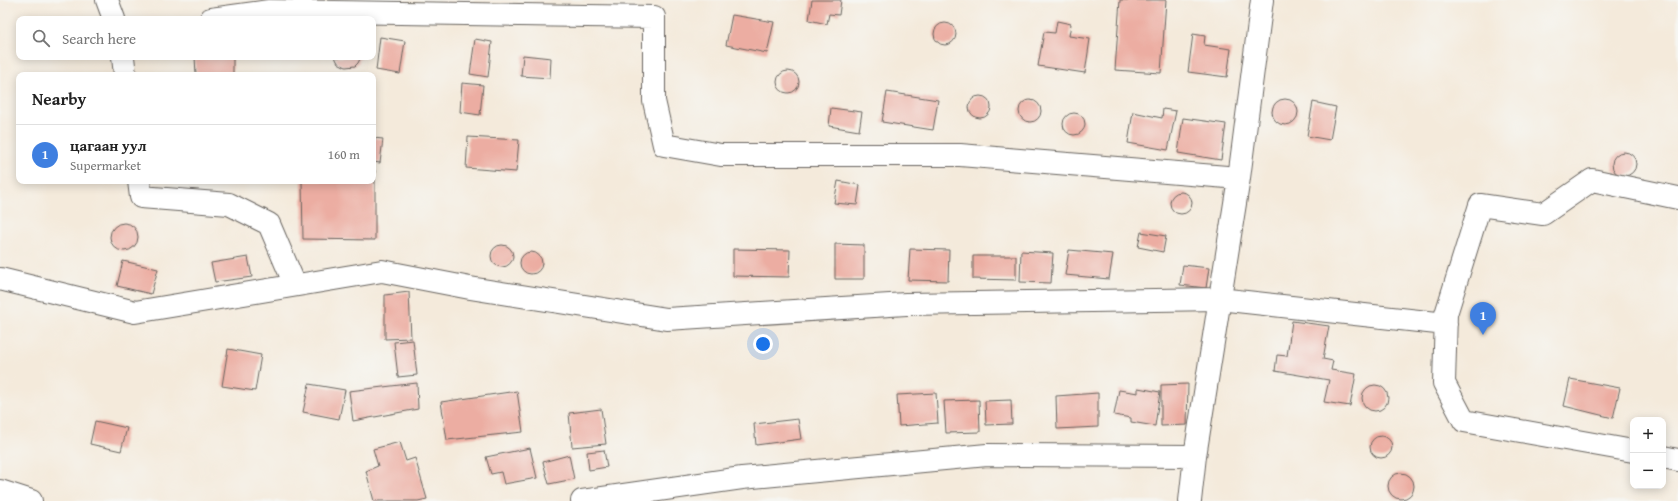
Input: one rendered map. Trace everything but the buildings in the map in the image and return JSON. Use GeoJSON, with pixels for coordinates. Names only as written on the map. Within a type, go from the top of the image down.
{"type":"FeatureCollection","features":[{"type":"Feature","properties":{"kind":"street"},"geometry":{"type":"LineString","coordinates":[[107,0],[113,16]]}},
{"type":"Feature","properties":{"kind":"street"},"geometry":{"type":"LineString","coordinates":[[1190,501],[1195,456],[1239,178],[1262,0]]}},
{"type":"Feature","properties":{"kind":"street"},"geometry":{"type":"LineString","coordinates":[[232,16],[268,11],[655,8],[654,101],[664,145],[721,155],[960,155],[1239,178]]}},
{"type":"Feature","properties":{"kind":"street"},"geometry":{"type":"LineString","coordinates":[[122,60],[124,72]]}},
{"type":"Feature","properties":{"kind":"street"},"geometry":{"type":"LineString","coordinates":[[1630,451],[1464,421],[1444,383],[1446,314],[1480,205],[1543,214],[1592,180],[1678,198]]}},
{"type":"Feature","properties":{"kind":"street"},"geometry":{"type":"LineString","coordinates":[[139,184],[141,197],[229,204],[269,224],[295,285]]}},
{"type":"Feature","properties":{"kind":"street"},"geometry":{"type":"LineString","coordinates":[[0,280],[135,312],[382,271],[470,288],[667,318],[906,304],[1219,299],[1446,324]]}},
{"type":"Feature","properties":{"kind":"street"},"geometry":{"type":"LineString","coordinates":[[582,501],[742,478],[987,455],[1195,456]]}},
{"type":"Feature","properties":{"kind":"street"},"geometry":{"type":"LineString","coordinates":[[1666,458],[1678,460]]}},
{"type":"Feature","properties":{"kind":"street"},"geometry":{"type":"LineString","coordinates":[[0,491],[31,501]]}},
{"type":"Feature","properties":{"kind":"place","name":"цагаан уул"},"geometry":{"type":"Point","coordinates":[1483,335]}}]}
